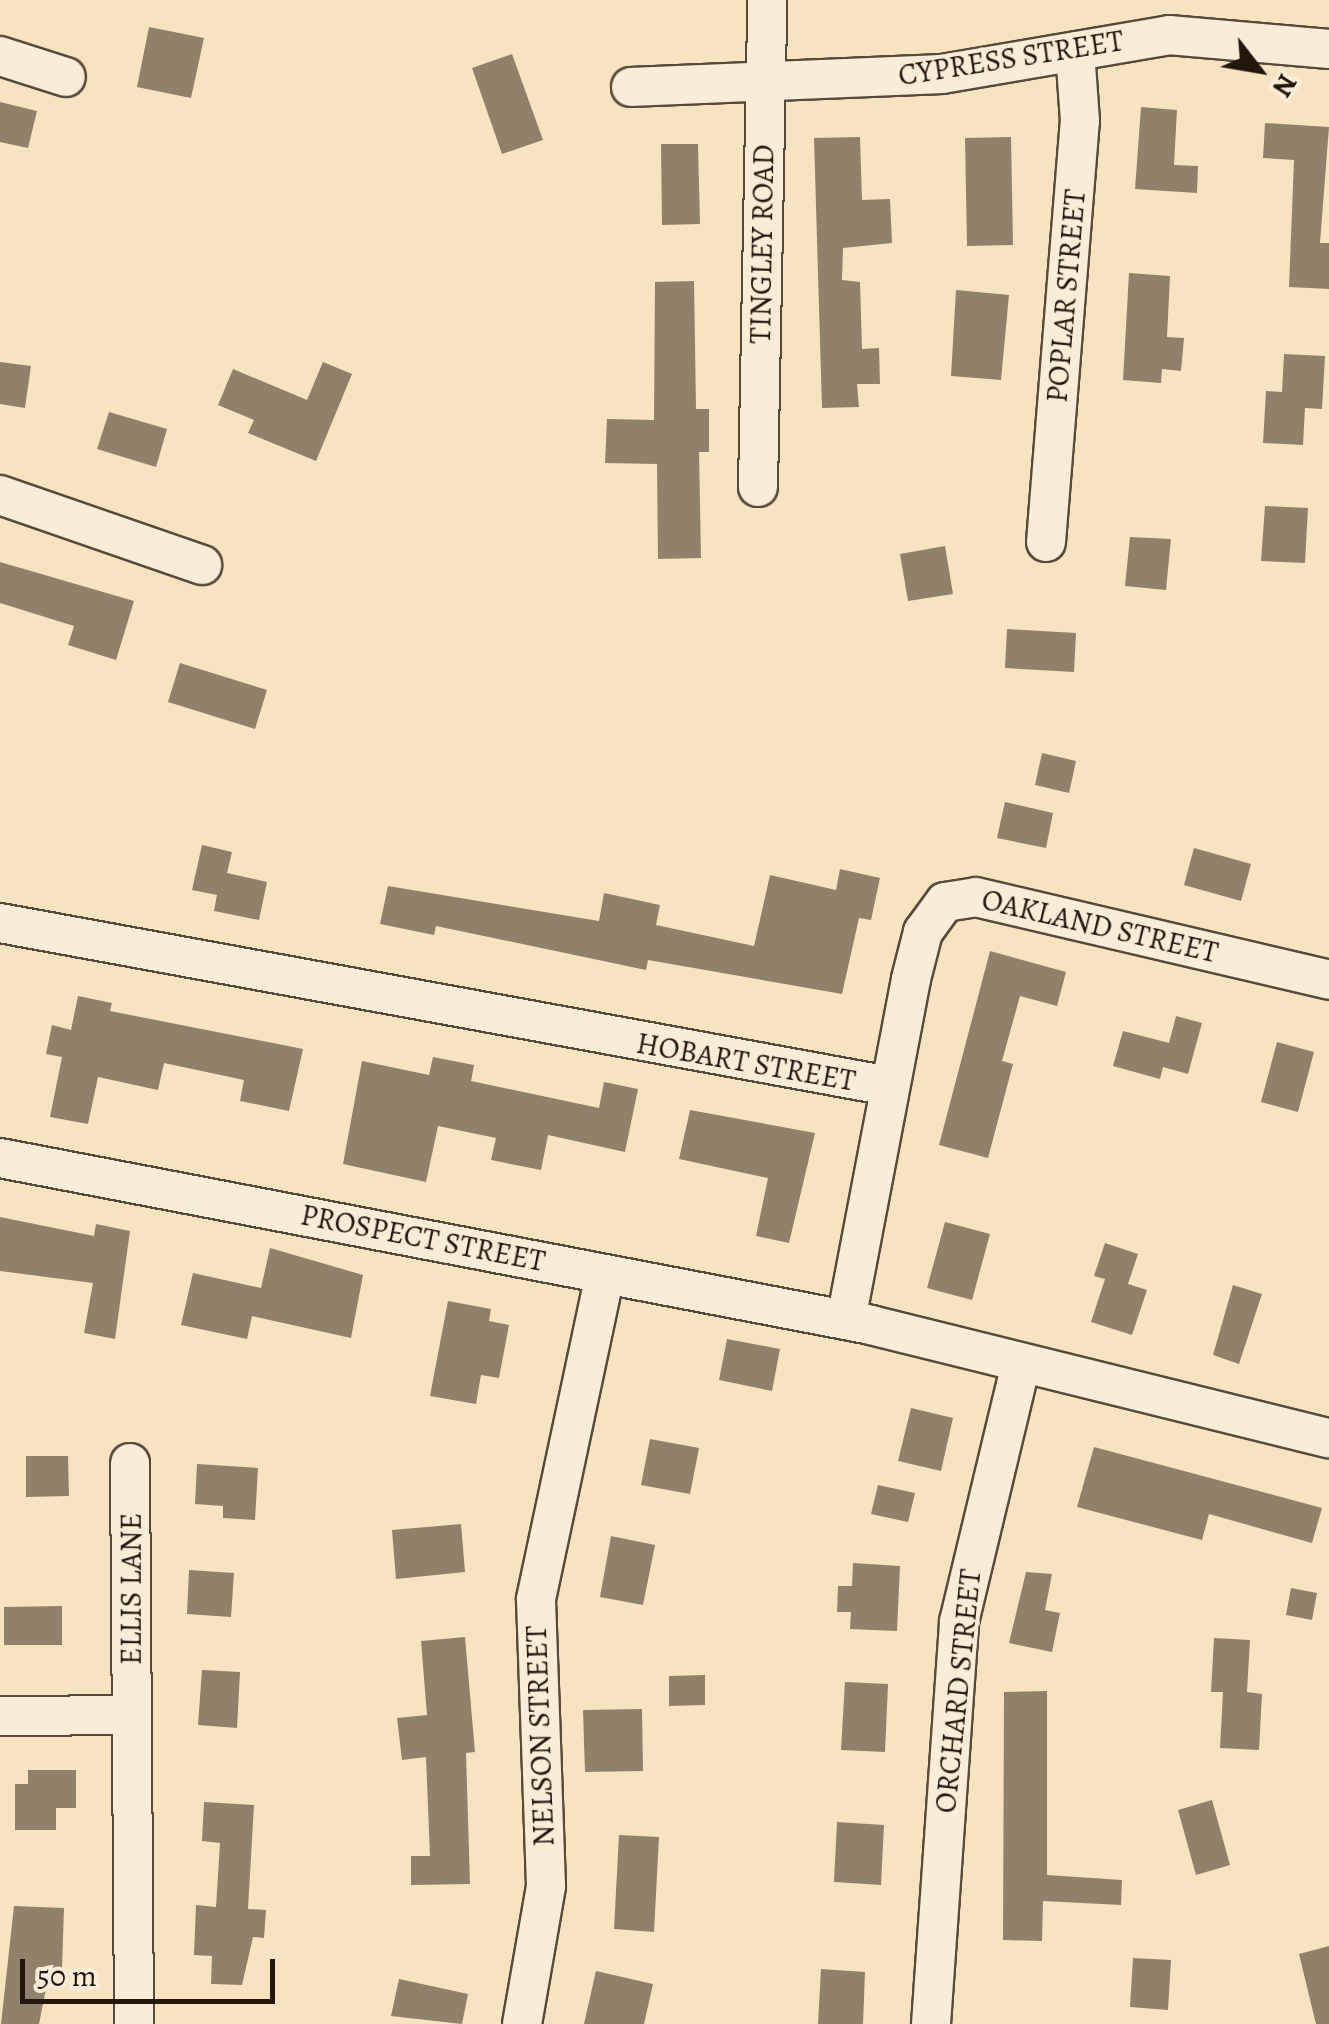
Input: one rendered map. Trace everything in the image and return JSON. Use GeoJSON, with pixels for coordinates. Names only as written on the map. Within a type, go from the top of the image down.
{"type":"FeatureCollection","features":[{"type":"Feature","properties":{"kind":"street","name":"TINGLEY ROAD"},"geometry":{"type":"LineString","coordinates":[[758,488],[767,0]]}},
{"type":"Feature","properties":{"kind":"street","name":"CYPRESS STREET"},"geometry":{"type":"LineString","coordinates":[[632,87],[957,72],[1169,35],[1329,48]]}},
{"type":"Feature","properties":{"kind":"street","name":"POPLAR STREET"},"geometry":{"type":"LineString","coordinates":[[1046,542],[1080,121],[1075,51]]}},
{"type":"Feature","properties":{"kind":"street"},"geometry":{"type":"LineString","coordinates":[[0,56],[66,78]]}},
{"type":"Feature","properties":{"kind":"street"},"geometry":{"type":"LineString","coordinates":[[0,495],[202,565]]}},
{"type":"Feature","properties":{"kind":"street","name":"OAKLAND STREET"},"geometry":{"type":"LineString","coordinates":[[889,1086],[922,932],[955,897],[1329,980]]}},
{"type":"Feature","properties":{"kind":"street","name":"HOBART STREET"},"geometry":{"type":"LineString","coordinates":[[0,923],[889,1086],[846,1320]]}},
{"type":"Feature","properties":{"kind":"street","name":"PROSPECT STREET"},"geometry":{"type":"LineString","coordinates":[[0,1158],[846,1320]]}},
{"type":"Feature","properties":{"kind":"street","name":"NELSON STREET"},"geometry":{"type":"LineString","coordinates":[[522,2024],[546,1886],[534,1612],[605,1274]]}},
{"type":"Feature","properties":{"kind":"street"},"geometry":{"type":"LineString","coordinates":[[846,1320],[1329,1438]]}},
{"type":"Feature","properties":{"kind":"street","name":"ORCHARD STREET"},"geometry":{"type":"LineString","coordinates":[[931,2024],[959,1622],[1021,1364]]}},
{"type":"Feature","properties":{"kind":"street","name":"ELLIS LANE"},"geometry":{"type":"LineString","coordinates":[[130,1463],[134,2024]]}},
{"type":"Feature","properties":{"kind":"street"},"geometry":{"type":"LineString","coordinates":[[0,1716],[132,1715]]}},
{"type":"Feature","properties":{"kind":"building"},"geometry":{"type":"Polygon","coordinates":[[[149,27],[204,38],[191,98],[137,87],[149,27]]]}},
{"type":"Feature","properties":{"kind":"building"},"geometry":{"type":"Polygon","coordinates":[[[512,54],[543,140],[502,154],[472,68],[512,54]]]}},
{"type":"Feature","properties":{"kind":"building"},"geometry":{"type":"Polygon","coordinates":[[[0,102],[37,111],[28,148],[0,142],[0,102]]]}},
{"type":"Feature","properties":{"kind":"building"},"geometry":{"type":"Polygon","coordinates":[[[1141,107],[1177,110],[1174,165],[1198,166],[1197,193],[1135,189],[1141,107]]]}},
{"type":"Feature","properties":{"kind":"building"},"geometry":{"type":"Polygon","coordinates":[[[1265,123],[1329,127],[1320,243],[1329,243],[1329,289],[1289,287],[1294,160],[1263,158],[1265,123]]]}},
{"type":"Feature","properties":{"kind":"building"},"geometry":{"type":"Polygon","coordinates":[[[860,137],[862,200],[890,199],[892,243],[843,248],[842,280],[860,282],[862,349],[879,348],[880,384],[857,384],[859,407],[822,408],[814,138],[860,137]]]}},
{"type":"Feature","properties":{"kind":"building"},"geometry":{"type":"Polygon","coordinates":[[[1011,137],[1013,245],[967,246],[965,138],[1011,137]]]}},
{"type":"Feature","properties":{"kind":"building"},"geometry":{"type":"Polygon","coordinates":[[[661,144],[698,144],[700,224],[662,225],[661,144]]]}},
{"type":"Feature","properties":{"kind":"building"},"geometry":{"type":"Polygon","coordinates":[[[1129,273],[1170,276],[1167,337],[1184,338],[1181,371],[1162,369],[1161,383],[1123,380],[1129,273]]]}},
{"type":"Feature","properties":{"kind":"building"},"geometry":{"type":"Polygon","coordinates":[[[694,281],[696,409],[709,409],[709,452],[699,452],[701,558],[658,559],[657,464],[605,463],[607,419],[654,420],[655,282],[694,281]]]}},
{"type":"Feature","properties":{"kind":"building"},"geometry":{"type":"Polygon","coordinates":[[[956,290],[1009,295],[1001,380],[951,376],[956,290]]]}},
{"type":"Feature","properties":{"kind":"building"},"geometry":{"type":"Polygon","coordinates":[[[1284,354],[1325,356],[1322,409],[1305,408],[1303,445],[1263,443],[1266,391],[1282,392],[1284,354]]]}},
{"type":"Feature","properties":{"kind":"building"},"geometry":{"type":"Polygon","coordinates":[[[0,362],[31,366],[25,408],[0,404],[0,362]]]}},
{"type":"Feature","properties":{"kind":"building"},"geometry":{"type":"Polygon","coordinates":[[[323,362],[352,374],[316,461],[248,433],[254,420],[218,405],[233,369],[307,400],[323,362]]]}},
{"type":"Feature","properties":{"kind":"building"},"geometry":{"type":"Polygon","coordinates":[[[109,412],[167,429],[156,467],[97,449],[109,412]]]}},
{"type":"Feature","properties":{"kind":"building"},"geometry":{"type":"Polygon","coordinates":[[[1265,506],[1308,508],[1305,563],[1261,561],[1265,506]]]}},
{"type":"Feature","properties":{"kind":"building"},"geometry":{"type":"Polygon","coordinates":[[[1130,537],[1171,539],[1166,590],[1125,586],[1130,537]]]}},
{"type":"Feature","properties":{"kind":"building"},"geometry":{"type":"Polygon","coordinates":[[[945,546],[953,594],[908,601],[900,554],[945,546]]]}},
{"type":"Feature","properties":{"kind":"building"},"geometry":{"type":"Polygon","coordinates":[[[0,562],[134,601],[116,660],[68,645],[74,626],[0,603],[0,562]]]}},
{"type":"Feature","properties":{"kind":"building"},"geometry":{"type":"Polygon","coordinates":[[[1007,629],[1076,633],[1074,672],[1005,668],[1007,629]]]}},
{"type":"Feature","properties":{"kind":"building"},"geometry":{"type":"Polygon","coordinates":[[[180,663],[267,690],[255,729],[168,702],[180,663]]]}},
{"type":"Feature","properties":{"kind":"building"},"geometry":{"type":"Polygon","coordinates":[[[1042,753],[1076,761],[1069,793],[1035,785],[1042,753]]]}},
{"type":"Feature","properties":{"kind":"building"},"geometry":{"type":"Polygon","coordinates":[[[1005,802],[1053,813],[1046,848],[997,838],[1005,802]]]}},
{"type":"Feature","properties":{"kind":"building"},"geometry":{"type":"Polygon","coordinates":[[[202,845],[232,852],[227,873],[267,882],[259,920],[214,911],[217,895],[192,890],[202,845]]]}},
{"type":"Feature","properties":{"kind":"building"},"geometry":{"type":"Polygon","coordinates":[[[1194,848],[1251,864],[1241,901],[1184,885],[1194,848]]]}},
{"type":"Feature","properties":{"kind":"building"},"geometry":{"type":"Polygon","coordinates":[[[840,869],[880,878],[871,920],[859,918],[842,994],[648,960],[646,970],[436,926],[434,935],[380,924],[388,886],[599,921],[604,893],[660,905],[656,925],[754,946],[770,875],[836,890],[840,869]]]}},
{"type":"Feature","properties":{"kind":"building"},"geometry":{"type":"Polygon","coordinates":[[[990,951],[1066,972],[1057,1006],[1020,996],[1002,1061],[1013,1064],[988,1158],[939,1145],[990,951]]]}},
{"type":"Feature","properties":{"kind":"building"},"geometry":{"type":"Polygon","coordinates":[[[78,996],[112,1003],[110,1011],[303,1049],[289,1111],[240,1101],[244,1080],[164,1063],[158,1090],[98,1077],[88,1124],[50,1117],[62,1057],[46,1054],[52,1025],[71,1030],[78,996]]]}},
{"type":"Feature","properties":{"kind":"building"},"geometry":{"type":"Polygon","coordinates":[[[1176,1016],[1202,1023],[1188,1074],[1163,1067],[1160,1079],[1113,1066],[1123,1031],[1169,1043],[1176,1016]]]}},
{"type":"Feature","properties":{"kind":"building"},"geometry":{"type":"Polygon","coordinates":[[[1277,1042],[1314,1052],[1298,1112],[1261,1102],[1277,1042]]]}},
{"type":"Feature","properties":{"kind":"building"},"geometry":{"type":"Polygon","coordinates":[[[433,1057],[474,1065],[471,1081],[599,1108],[604,1082],[638,1089],[625,1152],[548,1135],[541,1170],[491,1160],[496,1138],[438,1126],[426,1182],[343,1164],[362,1061],[429,1075],[433,1057]]]}},
{"type":"Feature","properties":{"kind":"building"},"geometry":{"type":"Polygon","coordinates":[[[690,1110],[815,1133],[789,1243],[756,1236],[768,1178],[679,1159],[690,1110]]]}},
{"type":"Feature","properties":{"kind":"building"},"geometry":{"type":"Polygon","coordinates":[[[0,1217],[94,1236],[96,1224],[130,1231],[115,1339],[84,1333],[93,1283],[0,1271],[0,1217]]]}},
{"type":"Feature","properties":{"kind":"building"},"geometry":{"type":"Polygon","coordinates":[[[945,1222],[990,1234],[972,1300],[927,1288],[945,1222]]]}},
{"type":"Feature","properties":{"kind":"building"},"geometry":{"type":"Polygon","coordinates":[[[1105,1243],[1138,1254],[1128,1284],[1147,1290],[1132,1335],[1091,1322],[1105,1279],[1094,1276],[1105,1243]]]}},
{"type":"Feature","properties":{"kind":"building"},"geometry":{"type":"Polygon","coordinates":[[[270,1248],[363,1275],[351,1338],[252,1316],[247,1339],[181,1325],[193,1273],[261,1288],[270,1248]]]}},
{"type":"Feature","properties":{"kind":"building"},"geometry":{"type":"Polygon","coordinates":[[[1233,1285],[1262,1294],[1239,1364],[1213,1355],[1233,1285]]]}},
{"type":"Feature","properties":{"kind":"building"},"geometry":{"type":"Polygon","coordinates":[[[448,1301],[491,1309],[489,1321],[509,1325],[499,1378],[481,1375],[476,1404],[430,1396],[448,1301]]]}},
{"type":"Feature","properties":{"kind":"building"},"geometry":{"type":"Polygon","coordinates":[[[727,1339],[780,1349],[772,1391],[719,1380],[727,1339]]]}},
{"type":"Feature","properties":{"kind":"building"},"geometry":{"type":"Polygon","coordinates":[[[911,1408],[953,1418],[941,1471],[898,1461],[911,1408]]]}},
{"type":"Feature","properties":{"kind":"building"},"geometry":{"type":"Polygon","coordinates":[[[650,1439],[699,1448],[690,1494],[641,1485],[650,1439]]]}},
{"type":"Feature","properties":{"kind":"building"},"geometry":{"type":"Polygon","coordinates":[[[1094,1447],[1322,1508],[1312,1543],[1209,1514],[1202,1540],[1077,1507],[1094,1447]]]}},
{"type":"Feature","properties":{"kind":"building"},"geometry":{"type":"Polygon","coordinates":[[[26,1456],[68,1456],[69,1496],[26,1497],[26,1456]]]}},
{"type":"Feature","properties":{"kind":"building"},"geometry":{"type":"Polygon","coordinates":[[[197,1464],[258,1468],[255,1520],[223,1518],[223,1506],[195,1504],[197,1464]]]}},
{"type":"Feature","properties":{"kind":"building"},"geometry":{"type":"Polygon","coordinates":[[[878,1485],[915,1493],[908,1522],[871,1514],[878,1485]]]}},
{"type":"Feature","properties":{"kind":"building"},"geometry":{"type":"Polygon","coordinates":[[[461,1524],[465,1572],[396,1579],[392,1530],[461,1524]]]}},
{"type":"Feature","properties":{"kind":"building"},"geometry":{"type":"Polygon","coordinates":[[[611,1536],[655,1545],[643,1605],[600,1597],[611,1536]]]}},
{"type":"Feature","properties":{"kind":"building"},"geometry":{"type":"Polygon","coordinates":[[[853,1563],[900,1566],[897,1631],[850,1629],[851,1612],[837,1612],[838,1586],[852,1586],[853,1563]]]}},
{"type":"Feature","properties":{"kind":"building"},"geometry":{"type":"Polygon","coordinates":[[[189,1570],[234,1573],[231,1617],[187,1614],[189,1570]]]}},
{"type":"Feature","properties":{"kind":"building"},"geometry":{"type":"Polygon","coordinates":[[[1026,1572],[1052,1574],[1045,1610],[1060,1613],[1052,1652],[1009,1643],[1026,1572]]]}},
{"type":"Feature","properties":{"kind":"building"},"geometry":{"type":"Polygon","coordinates":[[[1291,1588],[1317,1593],[1312,1620],[1286,1615],[1291,1588]]]}},
{"type":"Feature","properties":{"kind":"building"},"geometry":{"type":"Polygon","coordinates":[[[62,1606],[62,1645],[4,1645],[4,1607],[62,1606]]]}},
{"type":"Feature","properties":{"kind":"building"},"geometry":{"type":"Polygon","coordinates":[[[465,1637],[475,1752],[466,1753],[470,1884],[411,1885],[411,1856],[430,1856],[426,1757],[402,1760],[397,1718],[427,1715],[421,1641],[465,1637]]]}},
{"type":"Feature","properties":{"kind":"building"},"geometry":{"type":"Polygon","coordinates":[[[1214,1638],[1250,1640],[1247,1692],[1262,1694],[1259,1750],[1220,1748],[1223,1692],[1211,1692],[1214,1638]]]}},
{"type":"Feature","properties":{"kind":"building"},"geometry":{"type":"Polygon","coordinates":[[[202,1670],[240,1672],[237,1728],[198,1725],[202,1670]]]}},
{"type":"Feature","properties":{"kind":"building"},"geometry":{"type":"Polygon","coordinates":[[[705,1675],[705,1705],[669,1706],[669,1676],[705,1675]]]}},
{"type":"Feature","properties":{"kind":"building"},"geometry":{"type":"Polygon","coordinates":[[[845,1682],[888,1684],[885,1752],[841,1750],[845,1682]]]}},
{"type":"Feature","properties":{"kind":"building"},"geometry":{"type":"Polygon","coordinates":[[[1047,1691],[1047,1875],[1122,1880],[1121,1905],[1043,1901],[1042,1941],[1003,1940],[1004,1692],[1047,1691]]]}},
{"type":"Feature","properties":{"kind":"building"},"geometry":{"type":"Polygon","coordinates":[[[642,1709],[643,1771],[585,1772],[583,1710],[642,1709]]]}},
{"type":"Feature","properties":{"kind":"building"},"geometry":{"type":"Polygon","coordinates":[[[28,1770],[76,1770],[76,1808],[56,1808],[56,1830],[15,1830],[15,1784],[28,1784],[28,1770]]]}},
{"type":"Feature","properties":{"kind":"building"},"geometry":{"type":"Polygon","coordinates":[[[1212,1800],[1230,1865],[1196,1875],[1178,1810],[1212,1800]]]}},
{"type":"Feature","properties":{"kind":"building"},"geometry":{"type":"Polygon","coordinates":[[[204,1802],[254,1805],[248,1909],[266,1910],[264,1938],[253,1937],[242,1985],[211,1984],[212,1956],[194,1955],[196,1905],[216,1907],[220,1843],[202,1841],[204,1802]]]}},
{"type":"Feature","properties":{"kind":"building"},"geometry":{"type":"Polygon","coordinates":[[[837,1822],[884,1825],[881,1885],[834,1882],[837,1822]]]}},
{"type":"Feature","properties":{"kind":"building"},"geometry":{"type":"Polygon","coordinates":[[[619,1835],[659,1837],[654,1932],[614,1929],[619,1835]]]}},
{"type":"Feature","properties":{"kind":"building"},"geometry":{"type":"Polygon","coordinates":[[[14,1906],[64,1908],[62,1969],[50,1968],[39,2024],[1,2024],[14,1906]]]}},
{"type":"Feature","properties":{"kind":"building"},"geometry":{"type":"Polygon","coordinates":[[[1329,1946],[1329,2024],[1316,2024],[1299,1954],[1329,1946]]]}},
{"type":"Feature","properties":{"kind":"building"},"geometry":{"type":"Polygon","coordinates":[[[1133,1958],[1171,1960],[1168,2010],[1130,2007],[1133,1958]]]}},
{"type":"Feature","properties":{"kind":"building"},"geometry":{"type":"Polygon","coordinates":[[[821,1969],[865,1972],[863,2024],[818,2024],[821,1969]]]}},
{"type":"Feature","properties":{"kind":"building"},"geometry":{"type":"Polygon","coordinates":[[[596,1971],[653,1984],[644,2024],[584,2024],[596,1971]]]}},
{"type":"Feature","properties":{"kind":"building"},"geometry":{"type":"Polygon","coordinates":[[[399,1979],[468,1994],[462,2024],[391,2016],[399,1979]]]}}]}
